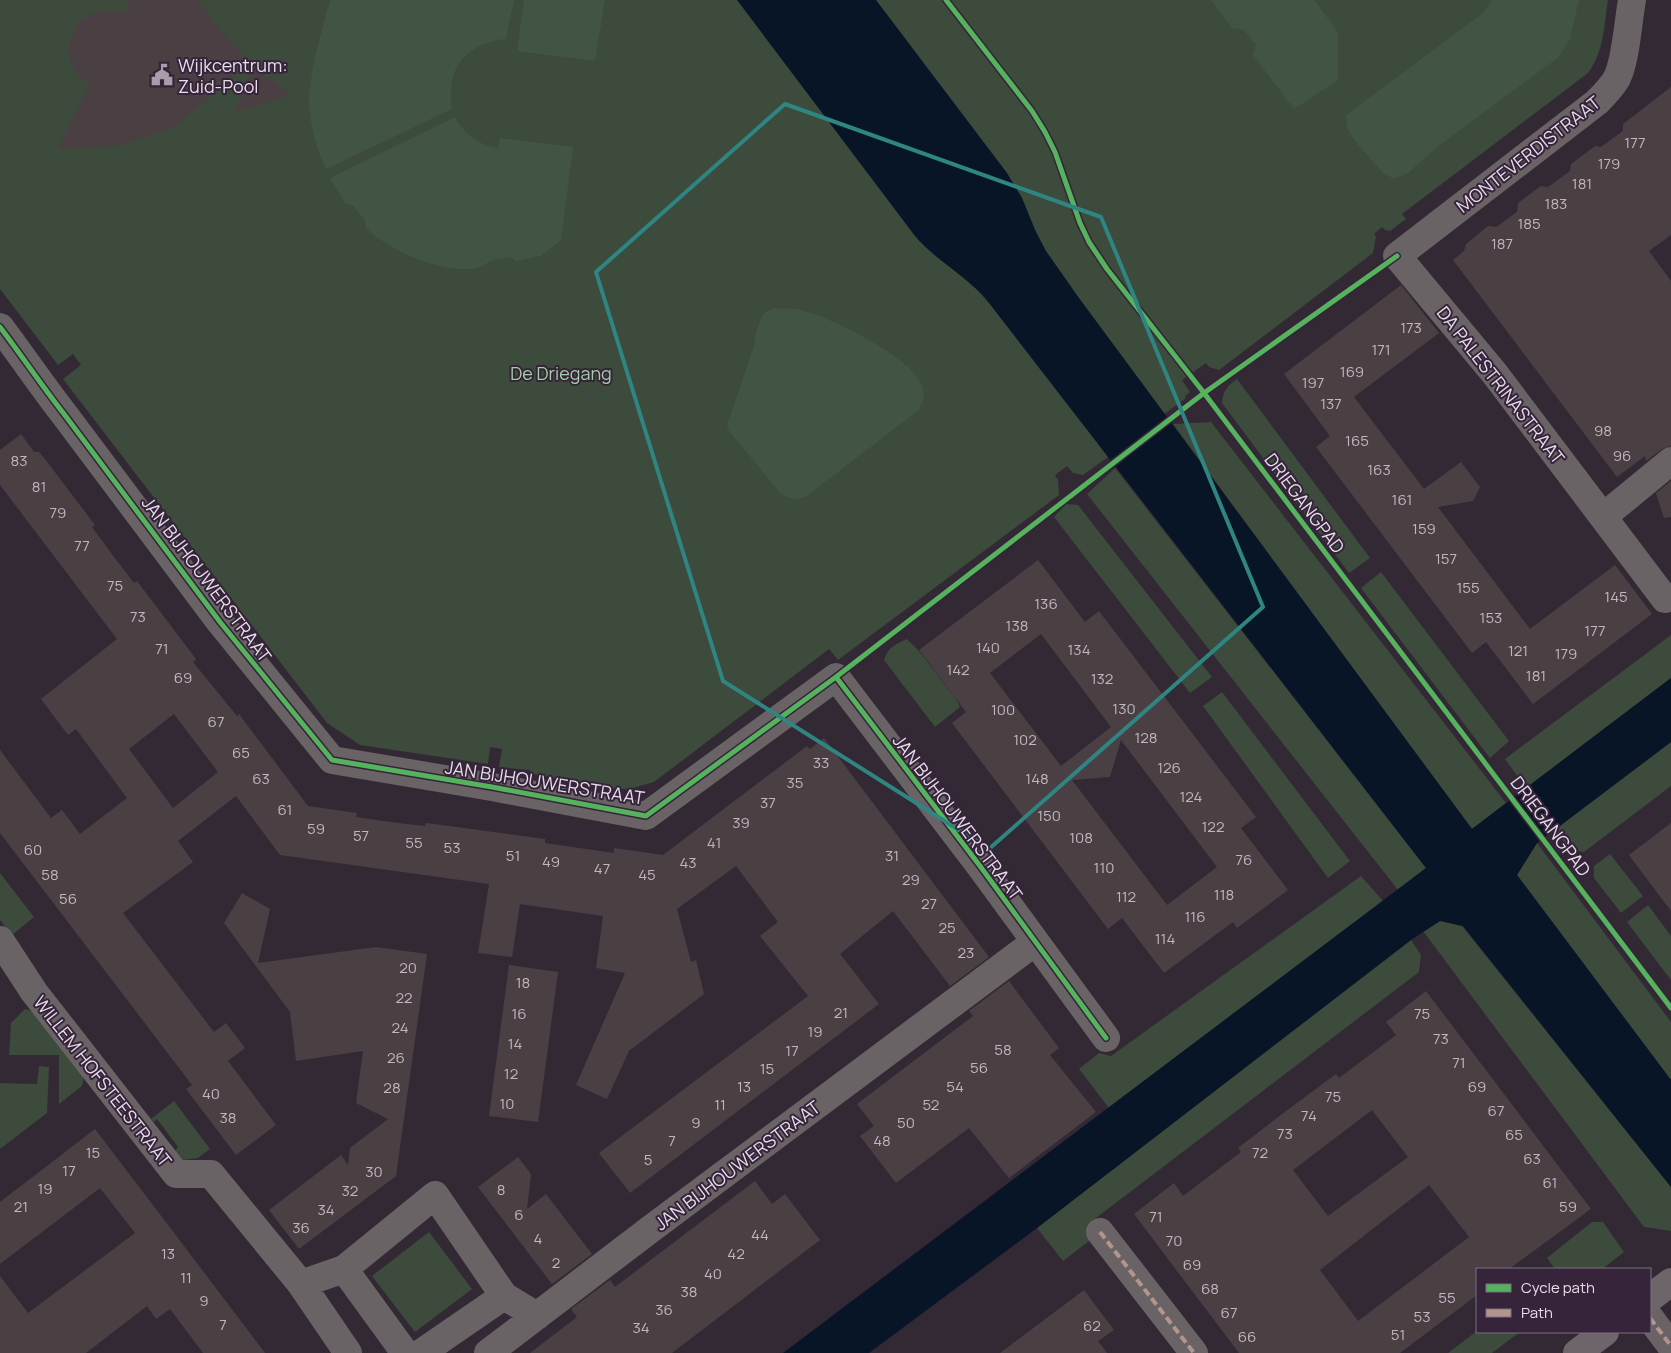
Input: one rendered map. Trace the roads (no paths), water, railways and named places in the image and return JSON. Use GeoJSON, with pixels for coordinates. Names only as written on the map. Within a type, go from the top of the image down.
{"type":"FeatureCollection","features":[{"type":"Feature","properties":{"kind":"street","name":"MONTEVERDISTRAAT"},"geometry":{"type":"LineString","coordinates":[[1397,256],[1597,102],[1617,78],[1622,62],[1632,0]]}},
{"type":"Feature","properties":{"kind":"street","name":"DA PALESTRINASTRAAT"},"geometry":{"type":"LineString","coordinates":[[1397,256],[1495,374],[1604,516],[1664,599]]}},
{"type":"Feature","properties":{"kind":"street","name":"JAN BIJHOUWERSTRAAT"},"geometry":{"type":"LineString","coordinates":[[0,328],[220,622],[332,760],[492,787],[646,816],[836,677],[980,866],[1106,1038]]}},
{"type":"Feature","properties":{"kind":"street"},"geometry":{"type":"LineString","coordinates":[[1604,516],[1671,461]]}},
{"type":"Feature","properties":{"kind":"street","name":"WILLEM HOFSTEESTRAAT"},"geometry":{"type":"LineString","coordinates":[[0,940],[34,992],[176,1174],[211,1174],[301,1284],[348,1353]]}},
{"type":"Feature","properties":{"kind":"street","name":"JAN BIJHOUWERSTRAAT"},"geometry":{"type":"LineString","coordinates":[[488,1353],[1035,942]]}},
{"type":"Feature","properties":{"kind":"street"},"geometry":{"type":"LineString","coordinates":[[301,1284],[344,1269],[435,1195],[504,1296],[537,1316]]}},
{"type":"Feature","properties":{"kind":"street"},"geometry":{"type":"LineString","coordinates":[[1100,1232],[1194,1353]]}},
{"type":"Feature","properties":{"kind":"street"},"geometry":{"type":"LineString","coordinates":[[344,1269],[405,1353]]}},
{"type":"Feature","properties":{"kind":"street"},"geometry":{"type":"LineString","coordinates":[[1651,1297],[1671,1282]]}},
{"type":"Feature","properties":{"kind":"street"},"geometry":{"type":"LineString","coordinates":[[421,1353],[504,1296]]}},
{"type":"Feature","properties":{"kind":"street"},"geometry":{"type":"LineString","coordinates":[[1651,1319],[1671,1346]]}},
{"type":"Feature","properties":{"kind":"street"},"geometry":{"type":"LineString","coordinates":[[1577,1353],[1604,1333]]}},
{"type":"Feature","properties":{"kind":"water"},"geometry":{"type":"Polygon","coordinates":[[[737,0],[876,0],[1007,173],[1022,198],[1046,251],[1079,298],[1472,829],[1671,678],[1671,742],[1537,843],[1517,875],[1671,1080],[1671,1187],[1463,926],[1440,921],[1411,940],[1037,1228],[869,1353],[783,1353],[1426,868],[989,303],[981,293],[933,254],[915,236],[737,0]]]}},
{"type":"Feature","properties":{"kind":"place","name":"Wijkcentrum: Zuid-Pool"},"geometry":{"type":"Point","coordinates":[162,75]}},
{"type":"Feature","properties":{"kind":"park label","name":"De Driegang"},"geometry":{"type":"Point","coordinates":[561,373]}}]}
